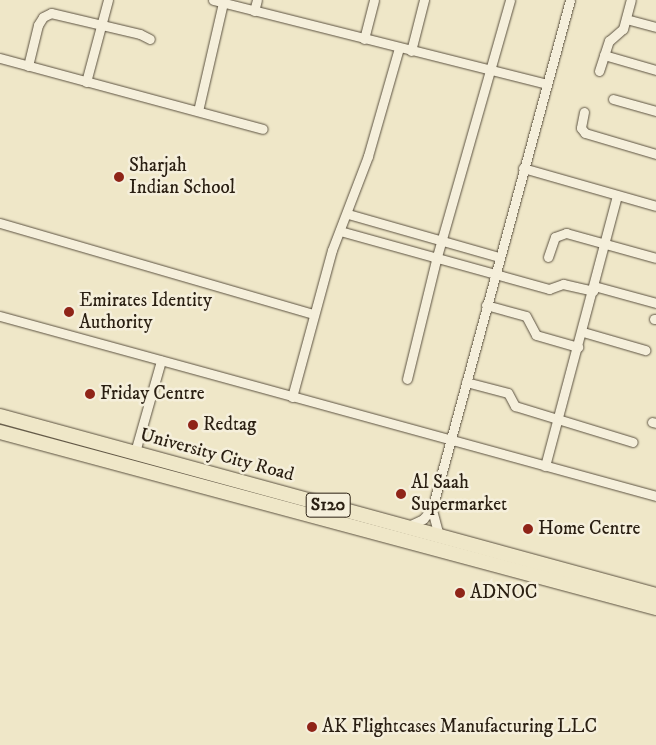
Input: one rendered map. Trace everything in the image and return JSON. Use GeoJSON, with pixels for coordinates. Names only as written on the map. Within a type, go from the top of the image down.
{"type":"FeatureCollection","features":[{"type":"Feature","properties":{"kind":"main road","name":"University City Road"},"geometry":{"type":"LineString","coordinates":[[0,416],[656,595]]}},
{"type":"Feature","properties":{"kind":"main road","name":"University City Road"},"geometry":{"type":"LineString","coordinates":[[0,432],[656,608]]}},
{"type":"Feature","properties":{"kind":"street"},"geometry":{"type":"LineString","coordinates":[[86,82],[108,0]]}},
{"type":"Feature","properties":{"kind":"street"},"geometry":{"type":"LineString","coordinates":[[213,0],[254,12],[547,84]]}},
{"type":"Feature","properties":{"kind":"street"},"geometry":{"type":"LineString","coordinates":[[254,12],[257,0]]}},
{"type":"Feature","properties":{"kind":"street"},"geometry":{"type":"LineString","coordinates":[[364,39],[374,0]]}},
{"type":"Feature","properties":{"kind":"street"},"geometry":{"type":"LineString","coordinates":[[410,51],[424,0]]}},
{"type":"Feature","properties":{"kind":"street"},"geometry":{"type":"LineString","coordinates":[[407,378],[441,241],[510,0]]}},
{"type":"Feature","properties":{"kind":"street"},"geometry":{"type":"LineString","coordinates":[[406,527],[423,519],[432,509],[570,0]]}},
{"type":"Feature","properties":{"kind":"street"},"geometry":{"type":"LineString","coordinates":[[599,71],[609,41],[623,29],[631,0]]}},
{"type":"Feature","properties":{"kind":"street"},"geometry":{"type":"LineString","coordinates":[[198,111],[222,3]]}},
{"type":"Feature","properties":{"kind":"street"},"geometry":{"type":"LineString","coordinates":[[28,66],[38,25],[47,15],[56,14],[102,24],[150,39]]}},
{"type":"Feature","properties":{"kind":"street"},"geometry":{"type":"LineString","coordinates":[[626,19],[656,27]]}},
{"type":"Feature","properties":{"kind":"street"},"geometry":{"type":"LineString","coordinates":[[292,396],[314,314],[340,231],[348,214],[399,48]]}},
{"type":"Feature","properties":{"kind":"street"},"geometry":{"type":"LineString","coordinates":[[604,55],[656,70]]}},
{"type":"Feature","properties":{"kind":"street"},"geometry":{"type":"LineString","coordinates":[[0,58],[263,129]]}},
{"type":"Feature","properties":{"kind":"street"},"geometry":{"type":"LineString","coordinates":[[613,99],[656,111]]}},
{"type":"Feature","properties":{"kind":"street"},"geometry":{"type":"LineString","coordinates":[[584,112],[583,132],[656,154]]}},
{"type":"Feature","properties":{"kind":"street"},"geometry":{"type":"LineString","coordinates":[[523,168],[656,206]]}},
{"type":"Feature","properties":{"kind":"street"},"geometry":{"type":"LineString","coordinates":[[545,466],[583,332],[617,195]]}},
{"type":"Feature","properties":{"kind":"street"},"geometry":{"type":"LineString","coordinates":[[348,214],[499,257]]}},
{"type":"Feature","properties":{"kind":"street"},"geometry":{"type":"LineString","coordinates":[[0,223],[314,314]]}},
{"type":"Feature","properties":{"kind":"street"},"geometry":{"type":"LineString","coordinates":[[340,231],[436,260],[549,289],[563,284],[656,303]]}},
{"type":"Feature","properties":{"kind":"street"},"geometry":{"type":"LineString","coordinates":[[548,258],[552,241],[562,233],[656,258]]}},
{"type":"Feature","properties":{"kind":"street"},"geometry":{"type":"LineString","coordinates":[[486,305],[526,316],[536,335],[578,347]]}},
{"type":"Feature","properties":{"kind":"street"},"geometry":{"type":"LineString","coordinates":[[0,316],[656,496]]}},
{"type":"Feature","properties":{"kind":"street"},"geometry":{"type":"LineString","coordinates":[[583,332],[645,350]]}},
{"type":"Feature","properties":{"kind":"street"},"geometry":{"type":"LineString","coordinates":[[135,452],[161,361]]}},
{"type":"Feature","properties":{"kind":"street"},"geometry":{"type":"LineString","coordinates":[[466,382],[508,392],[515,406],[633,442]]}},
{"type":"Feature","properties":{"kind":"street"},"geometry":{"type":"LineString","coordinates":[[432,509],[439,536]]}},
{"type":"Feature","properties":{"kind":"place","name":"Sharjah Indian School"},"geometry":{"type":"Point","coordinates":[119,177]}},
{"type":"Feature","properties":{"kind":"place","name":"Emirates Identity Authority"},"geometry":{"type":"Point","coordinates":[69,312]}},
{"type":"Feature","properties":{"kind":"place","name":"Friday Centre"},"geometry":{"type":"Point","coordinates":[90,394]}},
{"type":"Feature","properties":{"kind":"place","name":"Redtag"},"geometry":{"type":"Point","coordinates":[193,425]}},
{"type":"Feature","properties":{"kind":"place","name":"Al Saah Supermarket"},"geometry":{"type":"Point","coordinates":[401,494]}},
{"type":"Feature","properties":{"kind":"place","name":"Home Centre"},"geometry":{"type":"Point","coordinates":[528,529]}},
{"type":"Feature","properties":{"kind":"place","name":"ADNOC"},"geometry":{"type":"Point","coordinates":[460,593]}},
{"type":"Feature","properties":{"kind":"place","name":"AK Flightcases Manufacturing LLC"},"geometry":{"type":"Point","coordinates":[312,727]}}]}
